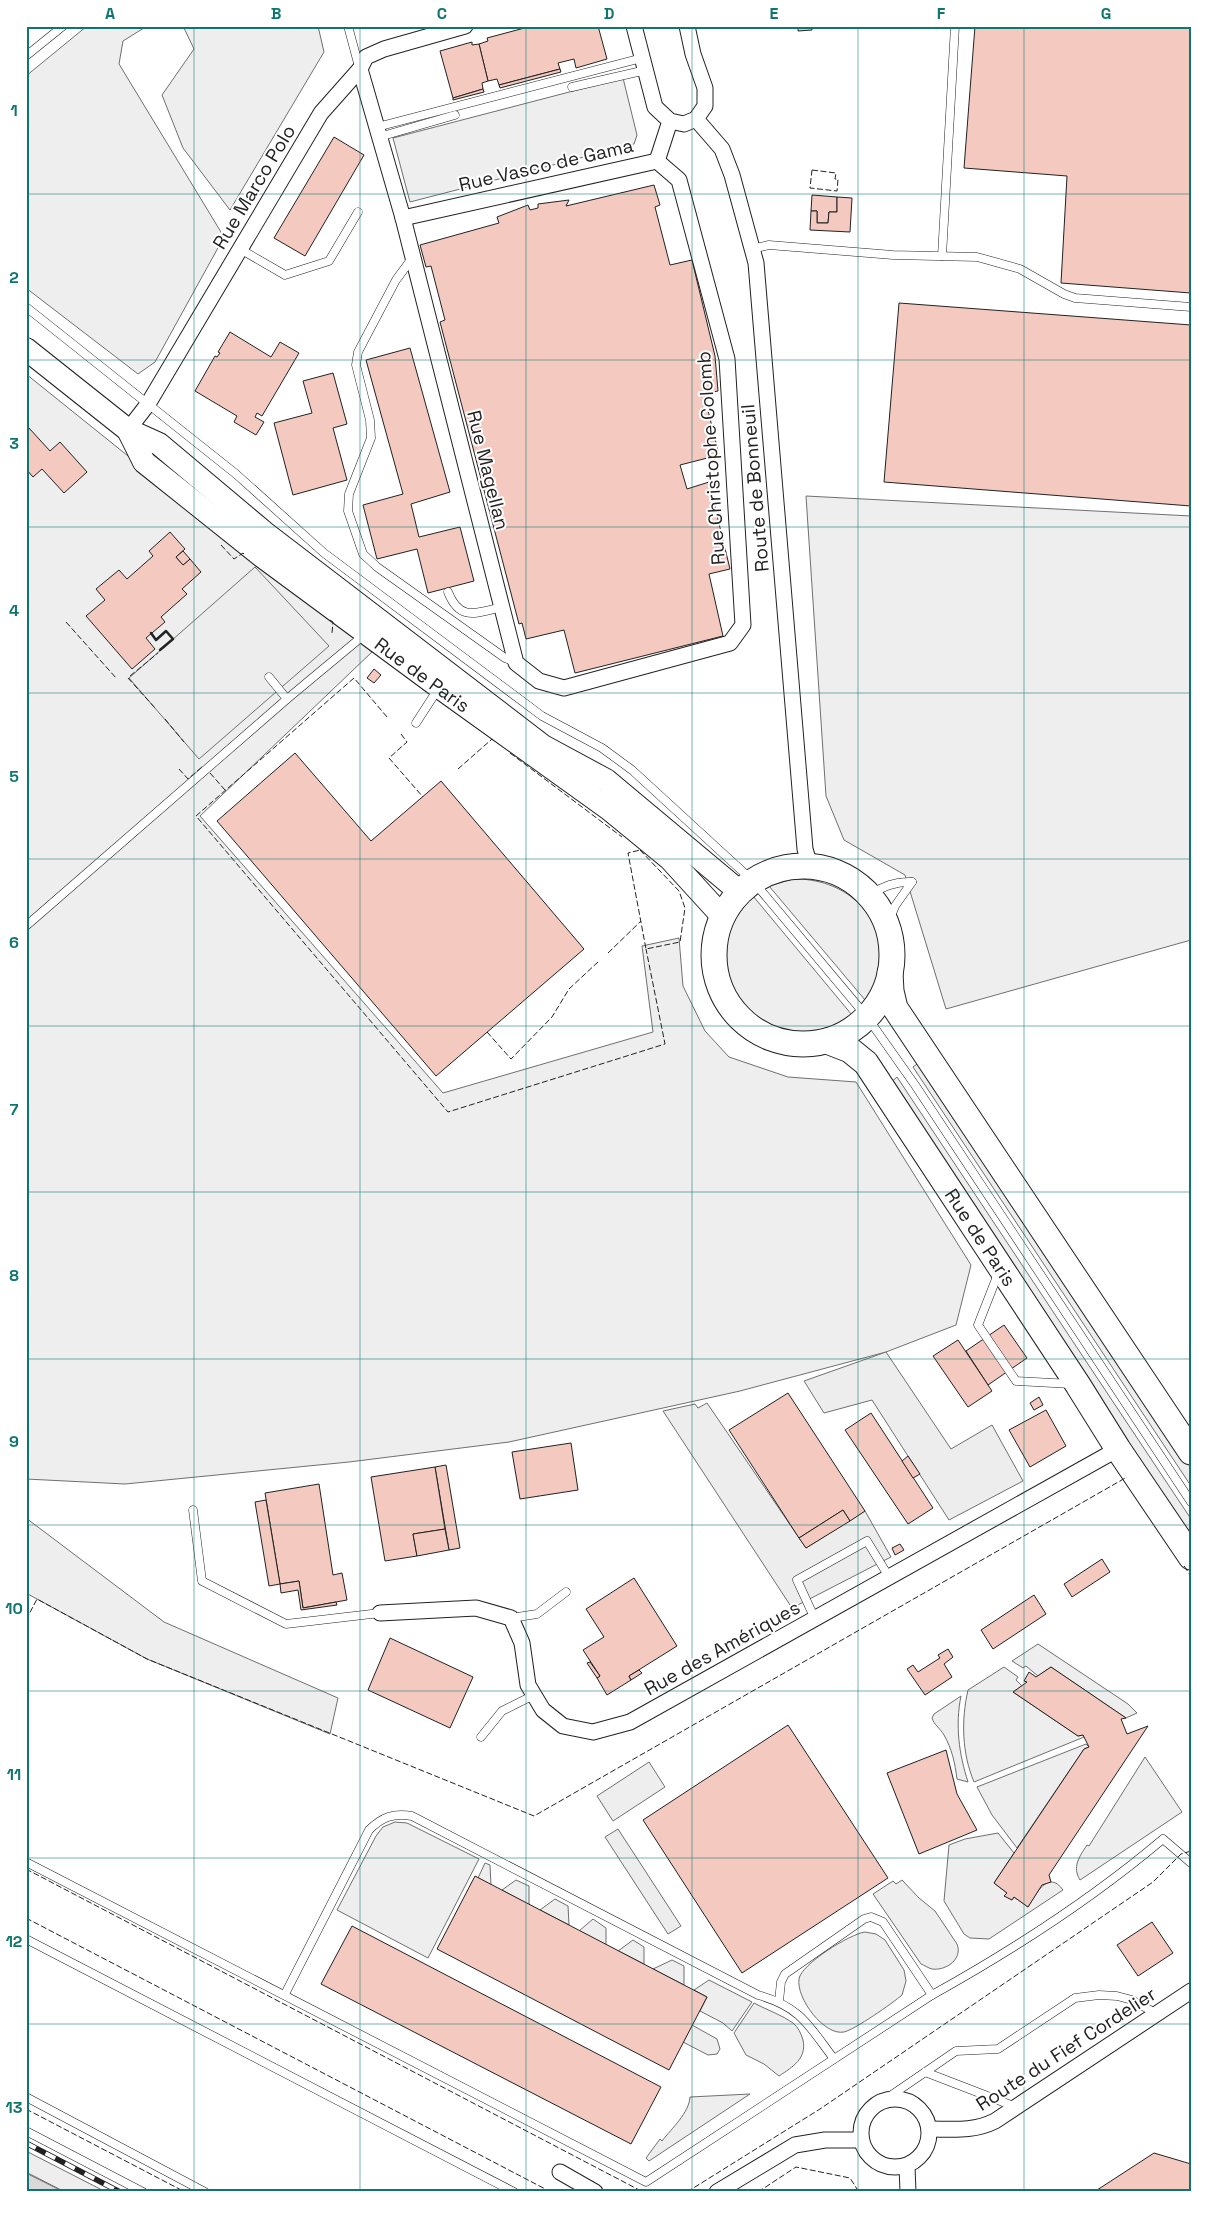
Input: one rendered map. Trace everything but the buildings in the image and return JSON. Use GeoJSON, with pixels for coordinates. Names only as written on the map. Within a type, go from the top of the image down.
{"type":"FeatureCollection","features":[{"type":"Feature","properties":{"kind":"main road","name":"Rue de Paris"},"geometry":{"type":"LineString","coordinates":[[26,350],[128,430],[159,444],[265,532],[376,630],[617,815],[670,859],[722,916]]}},
{"type":"Feature","properties":{"kind":"main road","name":"Rue de Paris"},"geometry":{"type":"LineString","coordinates":[[446,682],[543,746],[606,780],[746,886]]}},
{"type":"Feature","properties":{"kind":"main road"},"geometry":{"type":"LineString","coordinates":[[890,973],[882,996],[867,1017],[855,1028],[827,1041],[802,1044],[776,1040],[753,1029],[734,1012],[721,990],[714,966],[714,940],[722,916],[746,886],[770,872],[790,867],[810,866],[841,875],[868,894],[879,909],[887,926],[891,949],[891,991],[895,1008],[1191,1452]]}},
{"type":"Feature","properties":{"kind":"main road","name":"Rue de Paris"},"geometry":{"type":"LineString","coordinates":[[827,1041],[850,1050],[866,1063],[1078,1385],[1118,1450],[1191,1557]]}},
{"type":"Feature","properties":{"kind":"street","name":"Rue Marco Polo"},"geometry":{"type":"LineString","coordinates":[[128,430],[148,404],[321,113],[360,69],[366,57],[384,49],[465,26]]}},
{"type":"Feature","properties":{"kind":"street"},"geometry":{"type":"LineString","coordinates":[[634,26],[656,107],[670,121],[684,124],[696,119],[705,106],[705,88],[693,54],[687,26]]}},
{"type":"Feature","properties":{"kind":"street","name":"Rue Magellan"},"geometry":{"type":"LineString","coordinates":[[360,69],[403,218],[516,663]]}},
{"type":"Feature","properties":{"kind":"street","name":"Route de Bonneuil"},"geometry":{"type":"LineString","coordinates":[[696,119],[722,149],[732,174],[756,263],[805,848],[810,866]]}},
{"type":"Feature","properties":{"kind":"street","name":"Rue Vasco de Gama"},"geometry":{"type":"LineString","coordinates":[[403,218],[657,161],[670,121]]}},
{"type":"Feature","properties":{"kind":"street","name":"Rue Christophe Colomb"},"geometry":{"type":"LineString","coordinates":[[516,663],[539,681],[564,688],[730,643],[742,626],[727,359],[679,180],[657,161]]}},
{"type":"Feature","properties":{"kind":"street","name":"Rue des Amériques"},"geometry":{"type":"LineString","coordinates":[[511,1618],[522,1644],[528,1685],[543,1710],[563,1726],[593,1732],[630,1722],[1118,1450]]}},
{"type":"Feature","properties":{"kind":"street"},"geometry":{"type":"LineString","coordinates":[[380,1613],[476,1608],[511,1618]]}},
{"type":"Feature","properties":{"kind":"street","name":"Route du Fief Cordelier"},"geometry":{"type":"LineString","coordinates":[[929,2129],[963,2130],[982,2128],[1018,2107],[1191,1991]]}},
{"type":"Feature","properties":{"kind":"street"},"geometry":{"type":"LineString","coordinates":[[890,2100],[911,2103],[926,2118],[929,2129],[924,2151],[917,2160],[907,2166],[895,2168],[883,2166],[873,2160],[865,2151],[861,2140],[861,2128],[864,2118],[880,2103],[890,2100]]}},
{"type":"Feature","properties":{"kind":"street"},"geometry":{"type":"LineString","coordinates":[[717,2192],[795,2145],[825,2140],[861,2140]]}},
{"type":"Feature","properties":{"kind":"street"},"geometry":{"type":"LineString","coordinates":[[907,2166],[908,2192]]}},
{"type":"Feature","properties":{"kind":"street"},"geometry":{"type":"LineString","coordinates":[[560,2172],[595,2192]]}},
{"type":"Feature","properties":{"kind":"lane"},"geometry":{"type":"LineString","coordinates":[[26,56],[63,26]]}},
{"type":"Feature","properties":{"kind":"lane"},"geometry":{"type":"LineString","coordinates":[[942,256],[955,26]]}},
{"type":"Feature","properties":{"kind":"lane"},"geometry":{"type":"LineString","coordinates":[[349,28],[360,69]]}},
{"type":"Feature","properties":{"kind":"lane"},"geometry":{"type":"LineString","coordinates":[[572,88],[644,64]]}},
{"type":"Feature","properties":{"kind":"lane"},"geometry":{"type":"LineString","coordinates":[[378,132],[644,64]]}},
{"type":"Feature","properties":{"kind":"lane"},"geometry":{"type":"LineString","coordinates":[[378,132],[455,116]]}},
{"type":"Feature","properties":{"kind":"lane"},"geometry":{"type":"LineString","coordinates":[[240,249],[286,275],[330,262],[358,212]]}},
{"type":"Feature","properties":{"kind":"lane"},"geometry":{"type":"LineString","coordinates":[[752,249],[769,245],[893,255],[977,257],[1020,268],[1064,294],[1075,298],[1191,307]]}},
{"type":"Feature","properties":{"kind":"lane"},"geometry":{"type":"LineString","coordinates":[[413,257],[396,280],[358,352],[356,365],[370,420],[371,438],[349,494],[348,511],[362,554],[377,567],[505,658],[516,663]]}},
{"type":"Feature","properties":{"kind":"lane"},"geometry":{"type":"LineString","coordinates":[[26,307],[236,474],[324,553],[542,716],[617,757],[746,886],[867,1017],[915,1085],[1191,1502]]}},
{"type":"Feature","properties":{"kind":"lane"},"geometry":{"type":"LineString","coordinates":[[448,592],[454,606],[462,611],[475,613],[502,607]]}},
{"type":"Feature","properties":{"kind":"lane"},"geometry":{"type":"LineString","coordinates":[[26,926],[287,699],[376,630]]}},
{"type":"Feature","properties":{"kind":"lane"},"geometry":{"type":"LineString","coordinates":[[269,677],[287,699]]}},
{"type":"Feature","properties":{"kind":"lane"},"geometry":{"type":"LineString","coordinates":[[416,723],[446,682]]}},
{"type":"Feature","properties":{"kind":"lane"},"geometry":{"type":"LineString","coordinates":[[868,894],[886,885],[900,881],[912,882],[895,906],[887,926]]}},
{"type":"Feature","properties":{"kind":"lane"},"geometry":{"type":"LineString","coordinates":[[1001,1268],[978,1325],[1016,1381],[1078,1385]]}},
{"type":"Feature","properties":{"kind":"lane"},"geometry":{"type":"LineString","coordinates":[[193,1510],[202,1581],[286,1624],[380,1613]]}},
{"type":"Feature","properties":{"kind":"lane"},"geometry":{"type":"LineString","coordinates":[[815,1619],[797,1580],[867,1541],[889,1577]]}},
{"type":"Feature","properties":{"kind":"lane"},"geometry":{"type":"LineString","coordinates":[[511,1618],[537,1614],[566,1592]]}},
{"type":"Feature","properties":{"kind":"lane"},"geometry":{"type":"LineString","coordinates":[[481,1737],[502,1711],[534,1694]]}},
{"type":"Feature","properties":{"kind":"lane"},"geometry":{"type":"LineString","coordinates":[[285,1994],[369,1830],[378,1821],[388,1816],[399,1814],[412,1816],[758,1995],[779,2001],[802,2016],[834,2059]]}},
{"type":"Feature","properties":{"kind":"lane"},"geometry":{"type":"LineString","coordinates":[[26,1862],[646,2182],[932,1995],[981,1968],[1112,1880],[1163,1840],[1191,1863]]}},
{"type":"Feature","properties":{"kind":"lane"},"geometry":{"type":"LineString","coordinates":[[779,2001],[781,1982],[785,1974],[864,1919],[871,1917],[883,1922],[932,1995]]}},
{"type":"Feature","properties":{"kind":"lane"},"geometry":{"type":"LineString","coordinates":[[26,1938],[514,2192]]}},
{"type":"Feature","properties":{"kind":"lane"},"geometry":{"type":"LineString","coordinates":[[880,2103],[956,2051],[998,2049],[1075,1998],[1099,1995],[1117,1996],[1132,2000],[1157,2014]]}},
{"type":"Feature","properties":{"kind":"lane"},"geometry":{"type":"LineString","coordinates":[[925,2072],[1018,2107]]}},
{"type":"Feature","properties":{"kind":"lane"},"geometry":{"type":"LineString","coordinates":[[26,2097],[205,2192]]}},
{"type":"Feature","properties":{"kind":"lane"},"geometry":{"type":"LineString","coordinates":[[26,2131],[143,2192]]}},
{"type":"Feature","properties":{"kind":"shaded area"},"geometry":{"type":"Polygon","coordinates":[[[87,26],[147,26],[123,41],[119,64],[224,237],[155,362],[138,374],[26,288],[26,76],[87,26]]]}},
{"type":"Feature","properties":{"kind":"shaded area"},"geometry":{"type":"Polygon","coordinates":[[[183,26],[318,26],[324,52],[230,210],[183,148],[162,95],[194,49],[183,26]]]}},
{"type":"Feature","properties":{"kind":"shaded area"},"geometry":{"type":"Polygon","coordinates":[[[623,78],[637,135],[634,144],[410,202],[393,138],[623,78]]]}},
{"type":"Feature","properties":{"kind":"shaded area"},"geometry":{"type":"Polygon","coordinates":[[[26,374],[372,652],[200,816],[443,1093],[653,1032],[642,946],[679,938],[683,986],[705,1031],[729,1057],[788,1077],[856,1082],[971,1265],[956,1325],[886,1352],[740,1391],[509,1442],[349,1462],[125,1484],[26,1479],[26,374]]]}},
{"type":"Feature","properties":{"kind":"shaded area"},"geometry":{"type":"Polygon","coordinates":[[[806,496],[1191,516],[1191,940],[946,1009],[905,875],[844,840],[826,796],[806,496]]]}},
{"type":"Feature","properties":{"kind":"shaded area"},"geometry":{"type":"Polygon","coordinates":[[[255,567],[329,646],[199,759],[129,678],[255,567]]]}},
{"type":"Feature","properties":{"kind":"shaded area"},"geometry":{"type":"Polygon","coordinates":[[[793,879],[811,880],[844,892],[868,914],[875,929],[879,946],[879,965],[875,984],[865,1000],[769,886],[793,879]]]}},
{"type":"Feature","properties":{"kind":"shaded area"},"geometry":{"type":"Polygon","coordinates":[[[753,896],[852,1015],[850,1017],[818,1030],[788,1031],[763,1021],[742,1004],[729,980],[726,953],[733,924],[753,896]]]}},
{"type":"Feature","properties":{"kind":"shaded area"},"geometry":{"type":"Polygon","coordinates":[[[921,1061],[1191,1468],[1191,1486],[913,1067],[921,1061]]]}},
{"type":"Feature","properties":{"kind":"shaded area"},"geometry":{"type":"Polygon","coordinates":[[[897,1077],[1191,1519],[1191,1539],[889,1084],[897,1077]]]}},
{"type":"Feature","properties":{"kind":"shaded area"},"geometry":{"type":"Polygon","coordinates":[[[886,1352],[951,1449],[992,1425],[1023,1481],[949,1520],[872,1400],[824,1413],[804,1381],[886,1352]]]}},
{"type":"Feature","properties":{"kind":"shaded area"},"geometry":{"type":"Polygon","coordinates":[[[707,1403],[806,1548],[865,1511],[891,1557],[792,1608],[663,1411],[695,1404],[698,1408],[707,1403]]]}},
{"type":"Feature","properties":{"kind":"shaded area"},"geometry":{"type":"Polygon","coordinates":[[[26,1518],[164,1622],[338,1698],[330,1734],[147,1659],[26,1593],[26,1518]]]}},
{"type":"Feature","properties":{"kind":"shaded area"},"geometry":{"type":"Polygon","coordinates":[[[1038,1644],[1128,1704],[1137,1713],[1126,1718],[1051,1667],[1038,1676],[1026,1666],[1023,1668],[1012,1661],[1038,1644]]]}},
{"type":"Feature","properties":{"kind":"shaded area"},"geometry":{"type":"Polygon","coordinates":[[[1004,1667],[1018,1677],[1016,1680],[1022,1686],[1013,1692],[1078,1736],[1083,1735],[1084,1737],[974,1782],[967,1760],[964,1737],[964,1713],[968,1690],[1004,1667]]]}},
{"type":"Feature","properties":{"kind":"shaded area"},"geometry":{"type":"Polygon","coordinates":[[[961,1696],[958,1729],[962,1761],[968,1782],[957,1779],[949,1746],[932,1718],[934,1714],[961,1696]]]}},
{"type":"Feature","properties":{"kind":"shaded area"},"geometry":{"type":"Polygon","coordinates":[[[1086,1744],[1089,1747],[1084,1749],[1017,1848],[992,1815],[977,1787],[1086,1744]]]}},
{"type":"Feature","properties":{"kind":"shaded area"},"geometry":{"type":"Polygon","coordinates":[[[1145,1757],[1182,1812],[1080,1880],[1077,1871],[1079,1858],[1087,1845],[1089,1846],[1145,1757]]]}},
{"type":"Feature","properties":{"kind":"shaded area"},"geometry":{"type":"Polygon","coordinates":[[[649,1762],[665,1787],[613,1821],[597,1796],[649,1762]]]}},
{"type":"Feature","properties":{"kind":"shaded area"},"geometry":{"type":"Polygon","coordinates":[[[395,1822],[407,1823],[479,1859],[428,1958],[337,1910],[376,1836],[383,1827],[395,1822]]]}},
{"type":"Feature","properties":{"kind":"shaded area"},"geometry":{"type":"Polygon","coordinates":[[[618,1829],[681,1926],[668,1934],[605,1837],[618,1829]]]}},
{"type":"Feature","properties":{"kind":"shaded area"},"geometry":{"type":"Polygon","coordinates":[[[998,1833],[1014,1853],[994,1883],[1007,1893],[1005,1896],[1012,1900],[1014,1897],[1028,1907],[1039,1890],[1047,1883],[1058,1884],[1063,1890],[989,1939],[970,1938],[964,1934],[944,1901],[949,1845],[965,1839],[998,1833]]]}},
{"type":"Feature","properties":{"kind":"shaded area"},"geometry":{"type":"Polygon","coordinates":[[[485,1863],[490,1865],[491,1885],[478,1878],[485,1863]]]}},
{"type":"Feature","properties":{"kind":"shaded area"},"geometry":{"type":"Polygon","coordinates":[[[516,1880],[529,1886],[529,1905],[502,1890],[516,1880]]]}},
{"type":"Feature","properties":{"kind":"shaded area"},"geometry":{"type":"Polygon","coordinates":[[[902,1880],[935,1911],[957,1944],[958,1955],[948,1966],[932,1969],[921,1964],[873,1894],[893,1881],[896,1884],[902,1880]]]}},
{"type":"Feature","properties":{"kind":"shaded area"},"geometry":{"type":"Polygon","coordinates":[[[555,1899],[568,1906],[569,1925],[540,1910],[555,1899]]]}},
{"type":"Feature","properties":{"kind":"shaded area"},"geometry":{"type":"Polygon","coordinates":[[[593,1919],[606,1928],[606,1945],[579,1931],[593,1919]]]}},
{"type":"Feature","properties":{"kind":"shaded area"},"geometry":{"type":"Polygon","coordinates":[[[865,1932],[876,1934],[885,1940],[904,1970],[906,1981],[902,1995],[849,2030],[836,2032],[820,2022],[813,2014],[802,1996],[799,1979],[808,1966],[817,1958],[849,1938],[865,1932]]]}},
{"type":"Feature","properties":{"kind":"shaded area"},"geometry":{"type":"Polygon","coordinates":[[[633,1940],[644,1947],[644,1964],[618,1951],[633,1940]]]}},
{"type":"Feature","properties":{"kind":"shaded area"},"geometry":{"type":"Polygon","coordinates":[[[672,1960],[684,1966],[684,1985],[653,1969],[672,1960]]]}},
{"type":"Feature","properties":{"kind":"shaded area"},"geometry":{"type":"Polygon","coordinates":[[[709,1980],[752,2002],[732,2031],[723,2023],[700,2011],[707,1997],[694,1990],[709,1980]]]}},
{"type":"Feature","properties":{"kind":"shaded area"},"geometry":{"type":"Polygon","coordinates":[[[754,2003],[793,2023],[798,2028],[802,2037],[804,2046],[801,2057],[779,2076],[764,2064],[746,2055],[734,2033],[754,2003]]]}},
{"type":"Feature","properties":{"kind":"shaded area"},"geometry":{"type":"Polygon","coordinates":[[[692,2025],[717,2039],[720,2049],[717,2054],[708,2055],[683,2042],[692,2025]]]}},
{"type":"Feature","properties":{"kind":"shaded area"},"geometry":{"type":"Polygon","coordinates":[[[750,2094],[649,2161],[646,2158],[687,2109],[690,2097],[750,2094]]]}},
{"type":"Feature","properties":{"kind":"shaded area"},"geometry":{"type":"Polygon","coordinates":[[[26,2151],[106,2192],[65,2192],[26,2172],[26,2151]]]}},
{"type":"Feature","properties":{"kind":"shaded area"},"geometry":{"type":"Polygon","coordinates":[[[26,2173],[64,2192],[26,2192],[26,2173]]]}},
{"type":"Feature","properties":{"kind":"railway"},"geometry":{"type":"LineString","coordinates":[[26,2143],[120,2192]]}},
{"type":"Feature","properties":{"kind":"fence"},"geometry":{"type":"LineString","coordinates":[[812,170],[836,173],[835,179],[838,179],[837,191],[810,188],[812,170]]}},
{"type":"Feature","properties":{"kind":"fence"},"geometry":{"type":"LineString","coordinates":[[221,545],[234,559],[244,554]]}},
{"type":"Feature","properties":{"kind":"fence"},"geometry":{"type":"LineString","coordinates":[[330,620],[333,622],[332,633]]}},
{"type":"Feature","properties":{"kind":"fence"},"geometry":{"type":"LineString","coordinates":[[66,622],[117,679]]}},
{"type":"Feature","properties":{"kind":"fence"},"geometry":{"type":"LineString","coordinates":[[130,676],[158,653]]}},
{"type":"Feature","properties":{"kind":"fence"},"geometry":{"type":"LineString","coordinates":[[128,678],[155,708]]}},
{"type":"Feature","properties":{"kind":"fence"},"geometry":{"type":"LineString","coordinates":[[387,717],[354,678],[196,816],[448,1112],[665,1044],[646,949]]}},
{"type":"Feature","properties":{"kind":"fence"},"geometry":{"type":"LineString","coordinates":[[165,719],[184,742]]}},
{"type":"Feature","properties":{"kind":"fence"},"geometry":{"type":"LineString","coordinates":[[401,734],[407,742],[389,758],[423,797]]}},
{"type":"Feature","properties":{"kind":"fence"},"geometry":{"type":"LineString","coordinates":[[458,769],[492,739],[494,741]]}},
{"type":"Feature","properties":{"kind":"fence"},"geometry":{"type":"LineString","coordinates":[[510,753],[622,837]]}},
{"type":"Feature","properties":{"kind":"fence"},"geometry":{"type":"LineString","coordinates":[[179,769],[188,779],[203,766]]}},
{"type":"Feature","properties":{"kind":"fence"},"geometry":{"type":"LineString","coordinates":[[210,773],[225,790]]}},
{"type":"Feature","properties":{"kind":"fence"},"geometry":{"type":"LineString","coordinates":[[640,850],[679,891],[685,908],[680,942],[646,949],[628,853],[640,850]]}},
{"type":"Feature","properties":{"kind":"fence"},"geometry":{"type":"LineString","coordinates":[[608,953],[641,921]]}},
{"type":"Feature","properties":{"kind":"fence"},"geometry":{"type":"LineString","coordinates":[[487,1032],[511,1059],[552,1017],[569,989],[598,962]]}},
{"type":"Feature","properties":{"kind":"fence"},"geometry":{"type":"LineString","coordinates":[[26,1620],[37,1599],[147,1659],[534,1816],[1127,1477]]}},
{"type":"Feature","properties":{"kind":"fence"},"geometry":{"type":"LineString","coordinates":[[1184,1566],[1191,1576]]}},
{"type":"Feature","properties":{"kind":"fence"},"geometry":{"type":"LineString","coordinates":[[687,2192],[820,2109],[1153,1882],[1181,1854],[1191,1851]]}},
{"type":"Feature","properties":{"kind":"fence"},"geometry":{"type":"LineString","coordinates":[[26,1869],[643,2192]]}},
{"type":"Feature","properties":{"kind":"fence"},"geometry":{"type":"LineString","coordinates":[[26,1918],[551,2192]]}},
{"type":"Feature","properties":{"kind":"fence"},"geometry":{"type":"LineString","coordinates":[[26,2109],[185,2192]]}},
{"type":"Feature","properties":{"kind":"fence"},"geometry":{"type":"LineString","coordinates":[[758,2192],[796,2167],[850,2178],[859,2192]]}},
{"type":"Feature","properties":{"kind":"wall"},"geometry":{"type":"LineString","coordinates":[[151,633],[156,640],[166,631],[173,639],[160,650]]}}]}
